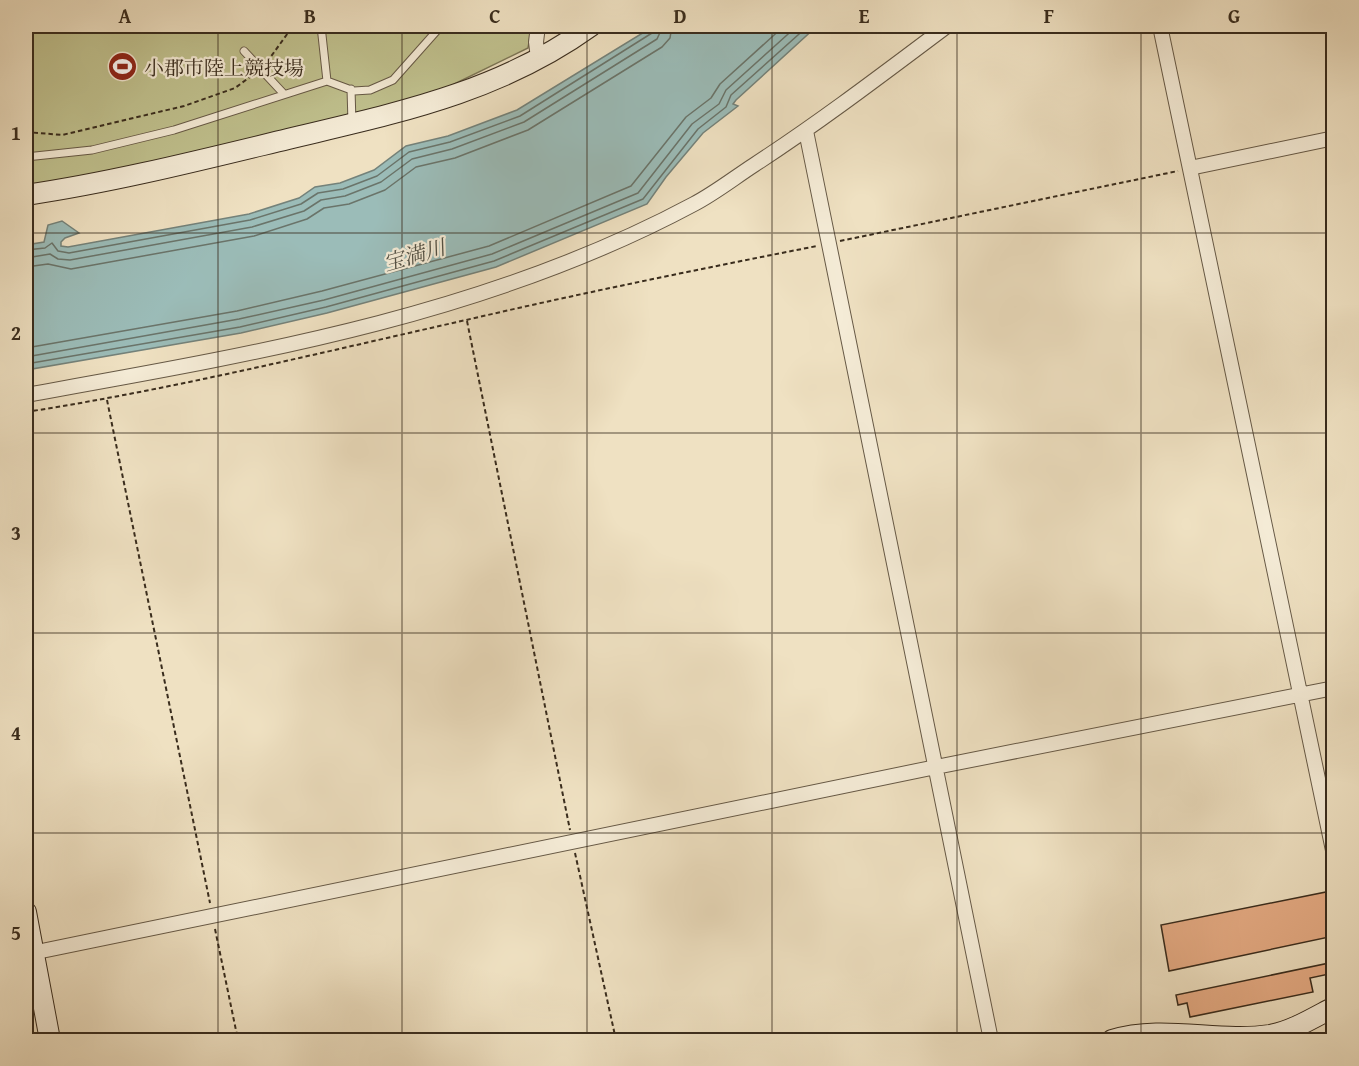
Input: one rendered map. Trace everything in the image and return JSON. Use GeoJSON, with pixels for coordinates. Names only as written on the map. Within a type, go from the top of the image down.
{"type":"FeatureCollection","features":[{"type":"Feature","properties":{"kind":"street"},"geometry":{"type":"LineString","coordinates":[[538,26],[536,42],[538,58]]}},
{"type":"Feature","properties":{"kind":"street"},"geometry":{"type":"LineString","coordinates":[[26,195],[132,175],[446,99],[487,85],[591,26]]}},
{"type":"Feature","properties":{"kind":"street"},"geometry":{"type":"LineString","coordinates":[[26,395],[290,345],[382,324],[494,290],[598,249],[696,203],[806,131],[947,26]]}},
{"type":"Feature","properties":{"kind":"street"},"geometry":{"type":"LineString","coordinates":[[1160,26],[1298,696],[1334,855]]}},
{"type":"Feature","properties":{"kind":"street"},"geometry":{"type":"LineString","coordinates":[[806,131],[991,1041]]}},
{"type":"Feature","properties":{"kind":"street"},"geometry":{"type":"LineString","coordinates":[[1190,168],[1334,138]]}},
{"type":"Feature","properties":{"kind":"street"},"geometry":{"type":"LineString","coordinates":[[30,953],[936,767],[1334,688]]}},
{"type":"Feature","properties":{"kind":"street"},"geometry":{"type":"LineString","coordinates":[[26,912],[30,953],[50,1041]]}},
{"type":"Feature","properties":{"kind":"street"},"geometry":{"type":"LineString","coordinates":[[1112,1041],[1139,1035],[1217,1039],[1268,1035],[1282,1032],[1334,1007]]}},
{"type":"Feature","properties":{"kind":"lane"},"geometry":{"type":"LineString","coordinates":[[321,26],[327,81]]}},
{"type":"Feature","properties":{"kind":"lane"},"geometry":{"type":"LineString","coordinates":[[26,157],[92,150],[174,130],[327,81],[351,89],[370,90],[393,80],[441,26]]}},
{"type":"Feature","properties":{"kind":"lane"},"geometry":{"type":"LineString","coordinates":[[244,51],[262,67],[284,93]]}},
{"type":"Feature","properties":{"kind":"lane"},"geometry":{"type":"LineString","coordinates":[[351,89],[352,123]]}},
{"type":"Feature","properties":{"kind":"path"},"geometry":{"type":"LineString","coordinates":[[26,132],[62,135],[192,103],[235,88],[262,67],[281,45],[293,26]]}},
{"type":"Feature","properties":{"kind":"path"},"geometry":{"type":"LineString","coordinates":[[26,412],[107,400],[285,363],[467,320],[1190,168]]}},
{"type":"Feature","properties":{"kind":"path"},"geometry":{"type":"LineString","coordinates":[[467,320],[573,843],[616,1041]]}},
{"type":"Feature","properties":{"kind":"path"},"geometry":{"type":"LineString","coordinates":[[107,400],[238,1041]]}},
{"type":"Feature","properties":{"kind":"green space"},"geometry":{"type":"Polygon","coordinates":[[[26,26],[532,26],[528,48],[444,89],[357,114],[157,161],[26,187],[26,26]]]}},
{"type":"Feature","properties":{"kind":"water","name":"宝満川"},"geometry":{"type":"Polygon","coordinates":[[[654,26],[817,26],[736,100],[733,104],[738,106],[703,133],[666,177],[647,204],[496,267],[327,313],[241,333],[26,370],[26,245],[44,242],[48,225],[62,221],[79,233],[61,242],[61,246],[68,247],[249,214],[299,198],[315,187],[340,183],[374,170],[406,146],[448,136],[517,110],[654,26]]]}},
{"type":"Feature","properties":{"kind":"building"},"geometry":{"type":"Polygon","coordinates":[[[1331,891],[1334,936],[1169,971],[1161,925],[1331,891]]]}},
{"type":"Feature","properties":{"kind":"building"},"geometry":{"type":"Polygon","coordinates":[[[1334,962],[1334,973],[1310,978],[1313,992],[1190,1017],[1187,1003],[1178,1005],[1176,995],[1334,962]]]}},
{"type":"Feature","properties":{"kind":"place","name":"小郡市陸上競技場"},"geometry":{"type":"Point","coordinates":[123,67]}}]}
